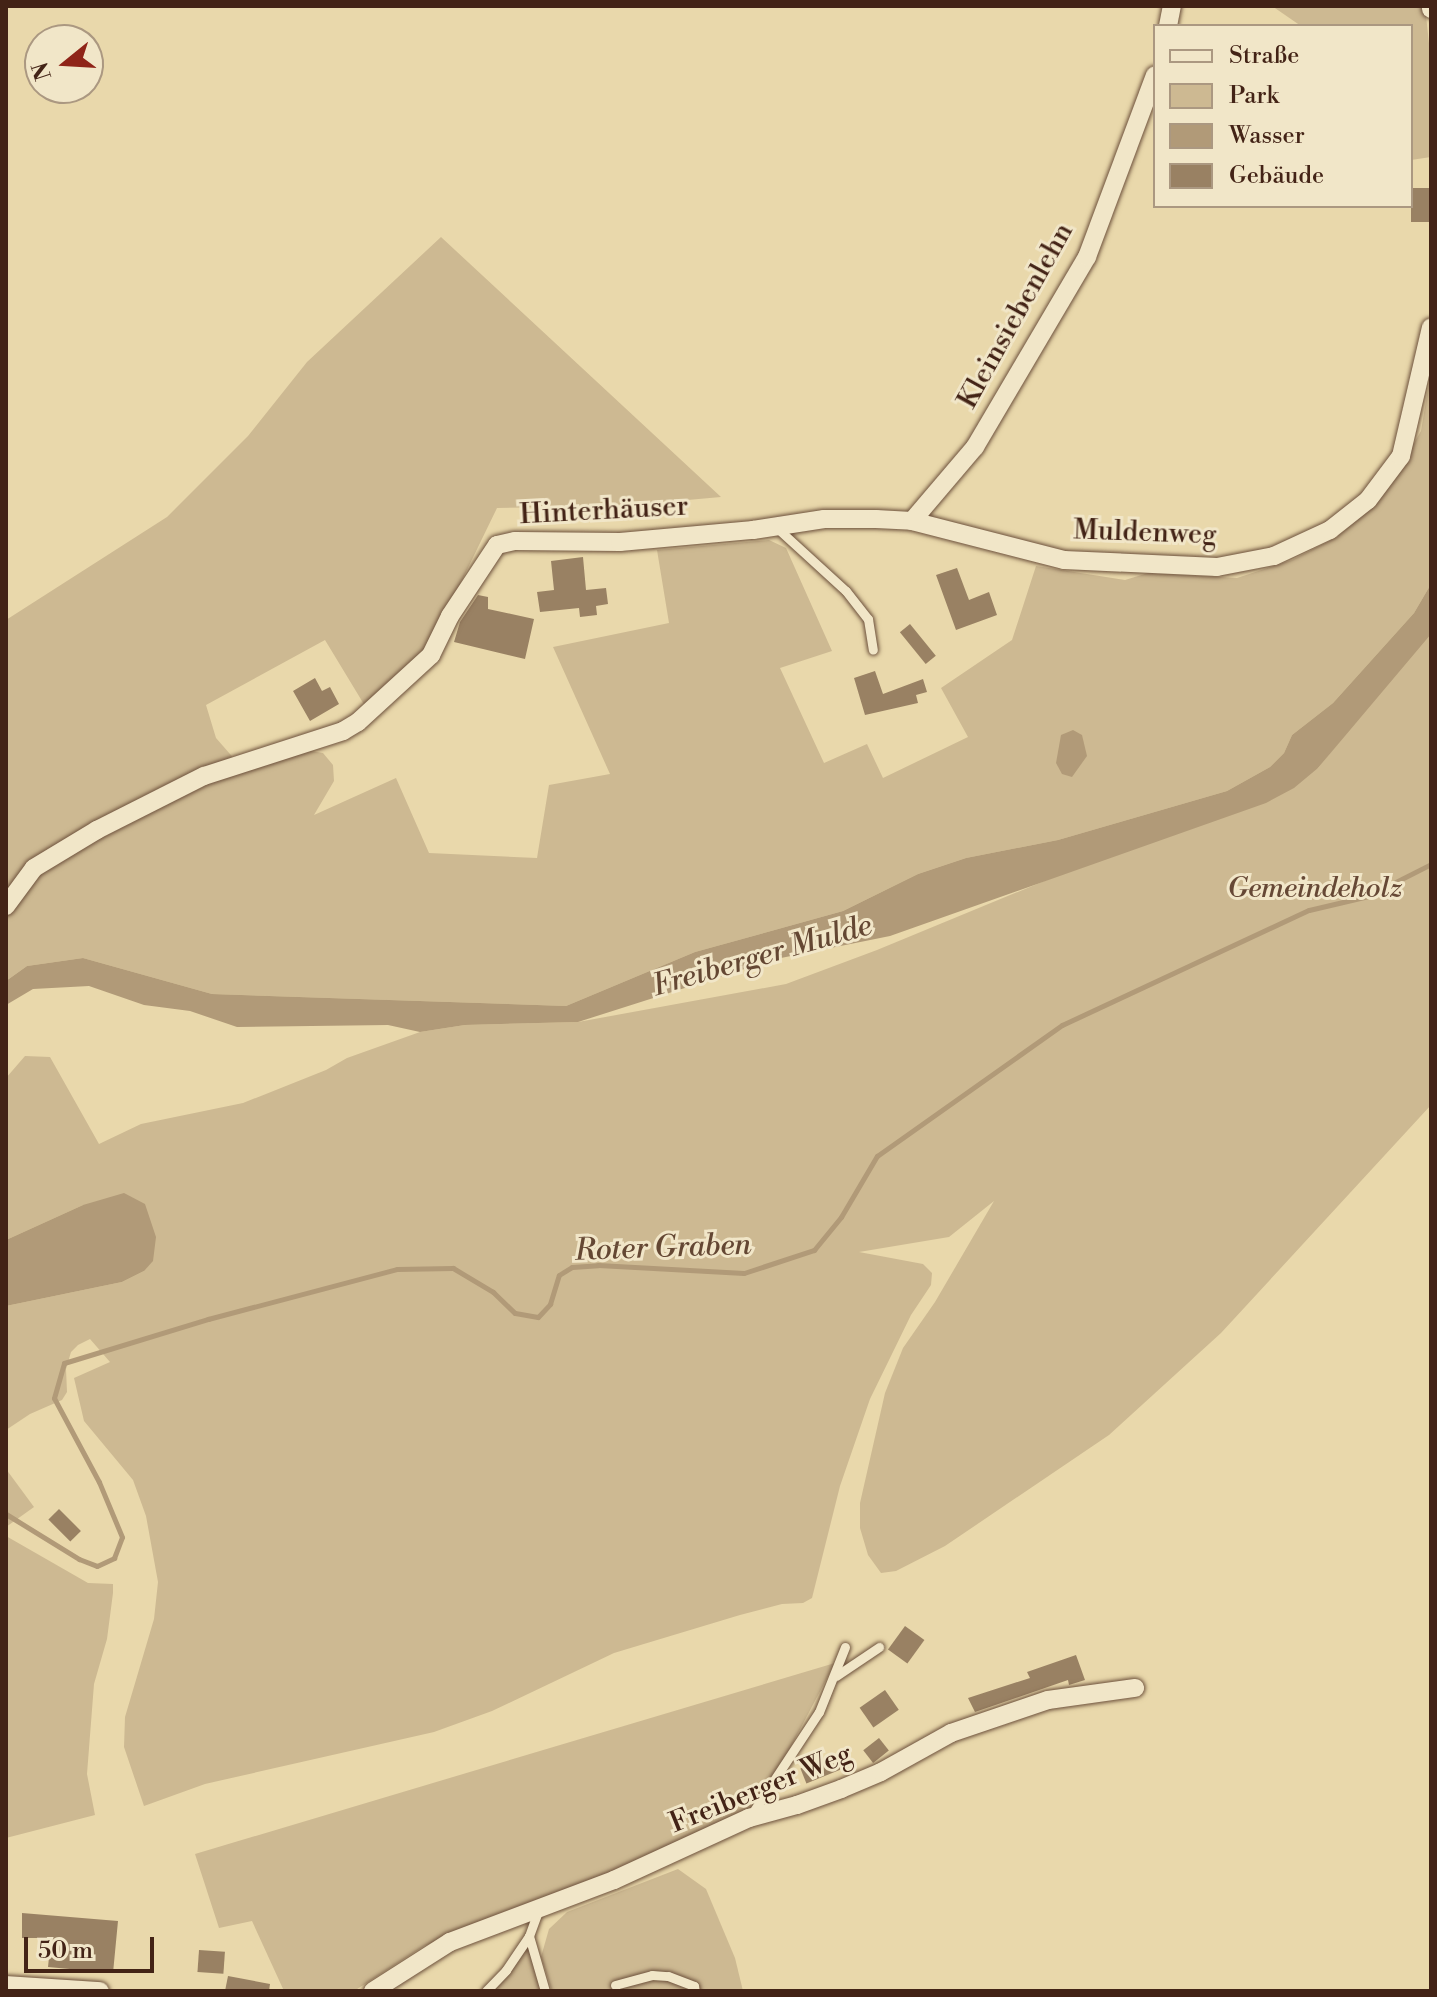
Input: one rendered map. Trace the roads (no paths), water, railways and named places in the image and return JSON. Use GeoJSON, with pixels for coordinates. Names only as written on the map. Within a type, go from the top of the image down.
{"type":"FeatureCollection","features":[{"type":"Feature","properties":{"kind":"street","name":"Kleinsiebenlehn"},"geometry":{"type":"LineString","coordinates":[[912,521],[975,447],[1087,257],[1153,80]]}},
{"type":"Feature","properties":{"kind":"street","name":"Muldenweg"},"geometry":{"type":"LineString","coordinates":[[912,521],[1064,560],[1217,567],[1274,556],[1330,530],[1359,508],[1401,456],[1431,327]]}},
{"type":"Feature","properties":{"kind":"street","name":"Hinterhäuser"},"geometry":{"type":"LineString","coordinates":[[6,906],[34,868],[97,830],[204,776],[343,731],[358,722],[431,655],[450,616],[497,545],[515,541],[620,542],[753,530],[824,519],[912,521]]}},
{"type":"Feature","properties":{"kind":"street","name":"Freiberger Weg"},"geometry":{"type":"LineString","coordinates":[[373,1991],[450,1942],[614,1880],[749,1818],[841,1789],[881,1772],[951,1733],[1034,1705],[1135,1688]]}},
{"type":"Feature","properties":{"kind":"street"},"geometry":{"type":"LineString","coordinates":[[6,1985],[100,1991]]}},
{"type":"Feature","properties":{"kind":"lane"},"geometry":{"type":"LineString","coordinates":[[774,525],[846,591],[868,619],[873,650]]}},
{"type":"Feature","properties":{"kind":"lane"},"geometry":{"type":"LineString","coordinates":[[749,1818],[819,1712],[836,1676],[845,1647]]}},
{"type":"Feature","properties":{"kind":"lane"},"geometry":{"type":"LineString","coordinates":[[836,1676],[879,1647]]}},
{"type":"Feature","properties":{"kind":"lane"},"geometry":{"type":"LineString","coordinates":[[486,1991],[506,1970],[529,1936],[539,1909]]}},
{"type":"Feature","properties":{"kind":"lane"},"geometry":{"type":"LineString","coordinates":[[529,1936],[545,1991]]}},
{"type":"Feature","properties":{"kind":"lane"},"geometry":{"type":"LineString","coordinates":[[615,1985],[652,1975],[668,1976],[694,1986],[695,1991]]}},
{"type":"Feature","properties":{"kind":"water","name":"Freiberger Mulde"},"geometry":{"type":"Polygon","coordinates":[[[1431,584],[1431,634],[1318,768],[1294,788],[1266,803],[890,936],[776,959],[578,1022],[465,1025],[420,1032],[388,1025],[237,1027],[190,1011],[144,1005],[89,986],[33,989],[6,1005],[6,981],[27,966],[83,958],[212,994],[566,1006],[695,952],[843,911],[918,874],[966,858],[1058,840],[1227,791],[1270,767],[1284,753],[1292,735],[1333,703],[1414,613],[1431,584]]]}},
{"type":"Feature","properties":{"kind":"water"},"geometry":{"type":"Polygon","coordinates":[[[1073,730],[1082,735],[1087,756],[1072,777],[1062,774],[1056,763],[1061,735],[1073,730]]]}},
{"type":"Feature","properties":{"kind":"water"},"geometry":{"type":"Polygon","coordinates":[[[124,1193],[145,1204],[156,1237],[153,1261],[144,1271],[122,1282],[6,1306],[6,1240],[83,1205],[124,1193]]]}},
{"type":"Feature","properties":{"kind":"waterway","name":"Roter Graben"},"geometry":{"type":"LineString","coordinates":[[6,1514],[79,1559],[97,1566],[114,1558],[122,1537],[99,1482],[54,1398],[64,1363],[208,1319],[397,1269],[453,1268],[493,1292],[515,1313],[538,1317],[550,1304],[559,1275],[572,1267],[598,1265],[744,1273],[814,1250],[841,1217],[877,1156],[1062,1025],[1309,910],[1368,896],[1431,864]]}},
{"type":"Feature","properties":{"kind":"park label","name":"Gemeindeholz"},"geometry":{"type":"Point","coordinates":[1315,889]}}]}
